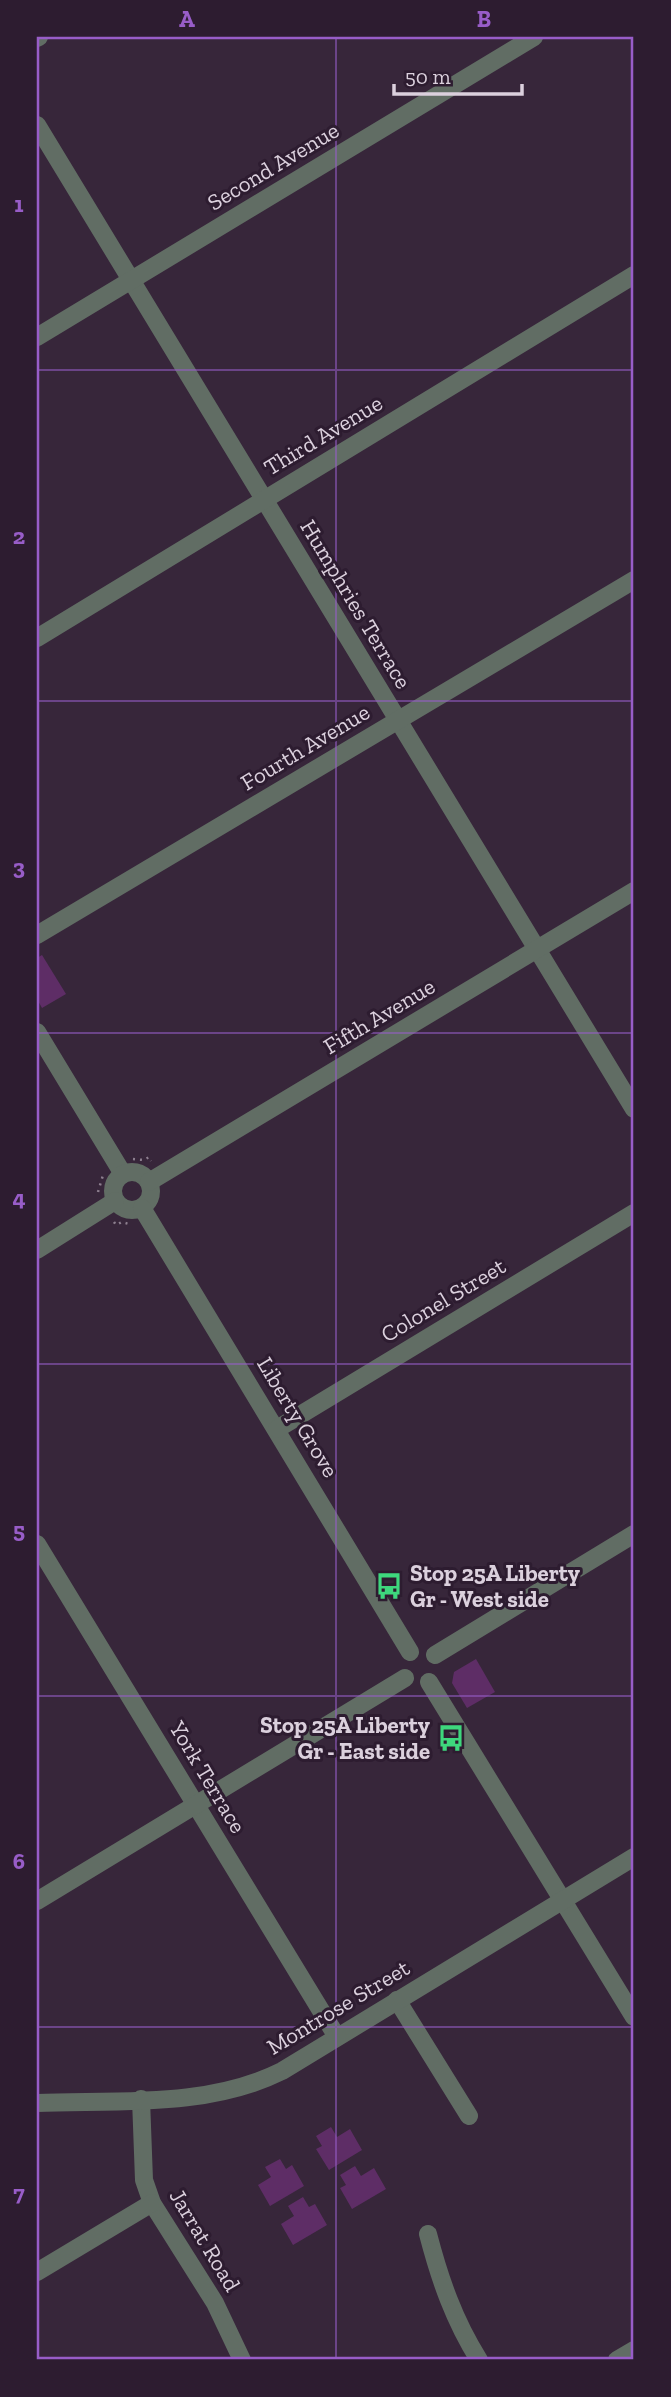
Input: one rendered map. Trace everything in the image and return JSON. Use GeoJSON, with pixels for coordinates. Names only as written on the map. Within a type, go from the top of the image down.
{"type":"FeatureCollection","features":[{"type":"Feature","properties":{"kind":"street","name":"Second Avenue"},"geometry":{"type":"LineString","coordinates":[[37,337],[534,37]]}},
{"type":"Feature","properties":{"kind":"street","name":"Humphries Terrace"},"geometry":{"type":"LineString","coordinates":[[37,125],[634,1109]]}},
{"type":"Feature","properties":{"kind":"street","name":"Third Avenue"},"geometry":{"type":"LineString","coordinates":[[37,638],[634,275]]}},
{"type":"Feature","properties":{"kind":"street","name":"Fourth Avenue"},"geometry":{"type":"LineString","coordinates":[[37,935],[634,580]]}},
{"type":"Feature","properties":{"kind":"street","name":"Fifth Avenue"},"geometry":{"type":"LineString","coordinates":[[149,1182],[634,891]]}},
{"type":"Feature","properties":{"kind":"street"},"geometry":{"type":"LineString","coordinates":[[37,1032],[123,1174]]}},
{"type":"Feature","properties":{"kind":"street"},"geometry":{"type":"LineString","coordinates":[[138,1173],[149,1182],[151,1194],[142,1208],[127,1210],[115,1201],[113,1186],[123,1174],[138,1173]]}},
{"type":"Feature","properties":{"kind":"street"},"geometry":{"type":"LineString","coordinates":[[37,1250],[115,1201]]}},
{"type":"Feature","properties":{"kind":"street","name":"Liberty Grove"},"geometry":{"type":"LineString","coordinates":[[142,1208],[410,1652]]}},
{"type":"Feature","properties":{"kind":"street","name":"Colonel Street"},"geometry":{"type":"LineString","coordinates":[[277,1429],[634,1213]]}},
{"type":"Feature","properties":{"kind":"street"},"geometry":{"type":"LineString","coordinates":[[435,1655],[634,1534]]}},
{"type":"Feature","properties":{"kind":"street","name":"York Terrace"},"geometry":{"type":"LineString","coordinates":[[37,1544],[337,2036]]}},
{"type":"Feature","properties":{"kind":"street"},"geometry":{"type":"LineString","coordinates":[[405,1678],[404,1660],[410,1652],[429,1651],[435,1655]]}},
{"type":"Feature","properties":{"kind":"street"},"geometry":{"type":"LineString","coordinates":[[405,1678],[420,1684],[429,1682],[435,1674],[435,1655]]}},
{"type":"Feature","properties":{"kind":"street"},"geometry":{"type":"LineString","coordinates":[[37,1901],[405,1678]]}},
{"type":"Feature","properties":{"kind":"street"},"geometry":{"type":"LineString","coordinates":[[429,1682],[634,2017]]}},
{"type":"Feature","properties":{"kind":"street","name":"Montrose Street"},"geometry":{"type":"LineString","coordinates":[[37,2103],[186,2097],[252,2085],[634,1857]]}},
{"type":"Feature","properties":{"kind":"street"},"geometry":{"type":"LineString","coordinates":[[397,2000],[469,2116]]}},
{"type":"Feature","properties":{"kind":"street","name":"Jarrat Road"},"geometry":{"type":"LineString","coordinates":[[141,2099],[144,2180],[152,2203],[215,2303],[242,2360]]}},
{"type":"Feature","properties":{"kind":"street"},"geometry":{"type":"LineString","coordinates":[[37,2272],[152,2203]]}},
{"type":"Feature","properties":{"kind":"street"},"geometry":{"type":"LineString","coordinates":[[428,2234],[444,2293],[459,2329],[479,2360]]}},
{"type":"Feature","properties":{"kind":"street"},"geometry":{"type":"LineString","coordinates":[[617,2360],[634,2350]]}},
{"type":"Feature","properties":{"kind":"building"},"geometry":{"type":"Polygon","coordinates":[[[42,955],[66,994],[42,1008],[37,999],[37,958],[42,955]]]}},
{"type":"Feature","properties":{"kind":"building"},"geometry":{"type":"Polygon","coordinates":[[[476,1659],[495,1692],[467,1708],[452,1683],[454,1672],[476,1659]]]}},
{"type":"Feature","properties":{"kind":"building"},"geometry":{"type":"Polygon","coordinates":[[[331,2127],[337,2137],[350,2129],[362,2150],[329,2170],[316,2149],[322,2146],[316,2136],[331,2127]]]}},
{"type":"Feature","properties":{"kind":"building"},"geometry":{"type":"Polygon","coordinates":[[[280,2159],[286,2169],[292,2165],[304,2186],[270,2206],[258,2185],[271,2177],[265,2167],[280,2159]]]}},
{"type":"Feature","properties":{"kind":"building"},"geometry":{"type":"Polygon","coordinates":[[[355,2166],[361,2176],[374,2168],[386,2189],[352,2209],[340,2188],[346,2185],[340,2175],[355,2166]]]}},
{"type":"Feature","properties":{"kind":"building"},"geometry":{"type":"Polygon","coordinates":[[[303,2197],[309,2207],[315,2204],[327,2225],[293,2245],[281,2224],[294,2216],[288,2206],[303,2197]]]}},
{"type":"Feature","properties":{"kind":"place","name":"Stop 25A Liberty Gr - West side"},"geometry":{"type":"Point","coordinates":[389,1586]}},
{"type":"Feature","properties":{"kind":"place","name":"Stop 25A Liberty Gr - East side"},"geometry":{"type":"Point","coordinates":[451,1738]}}]}
